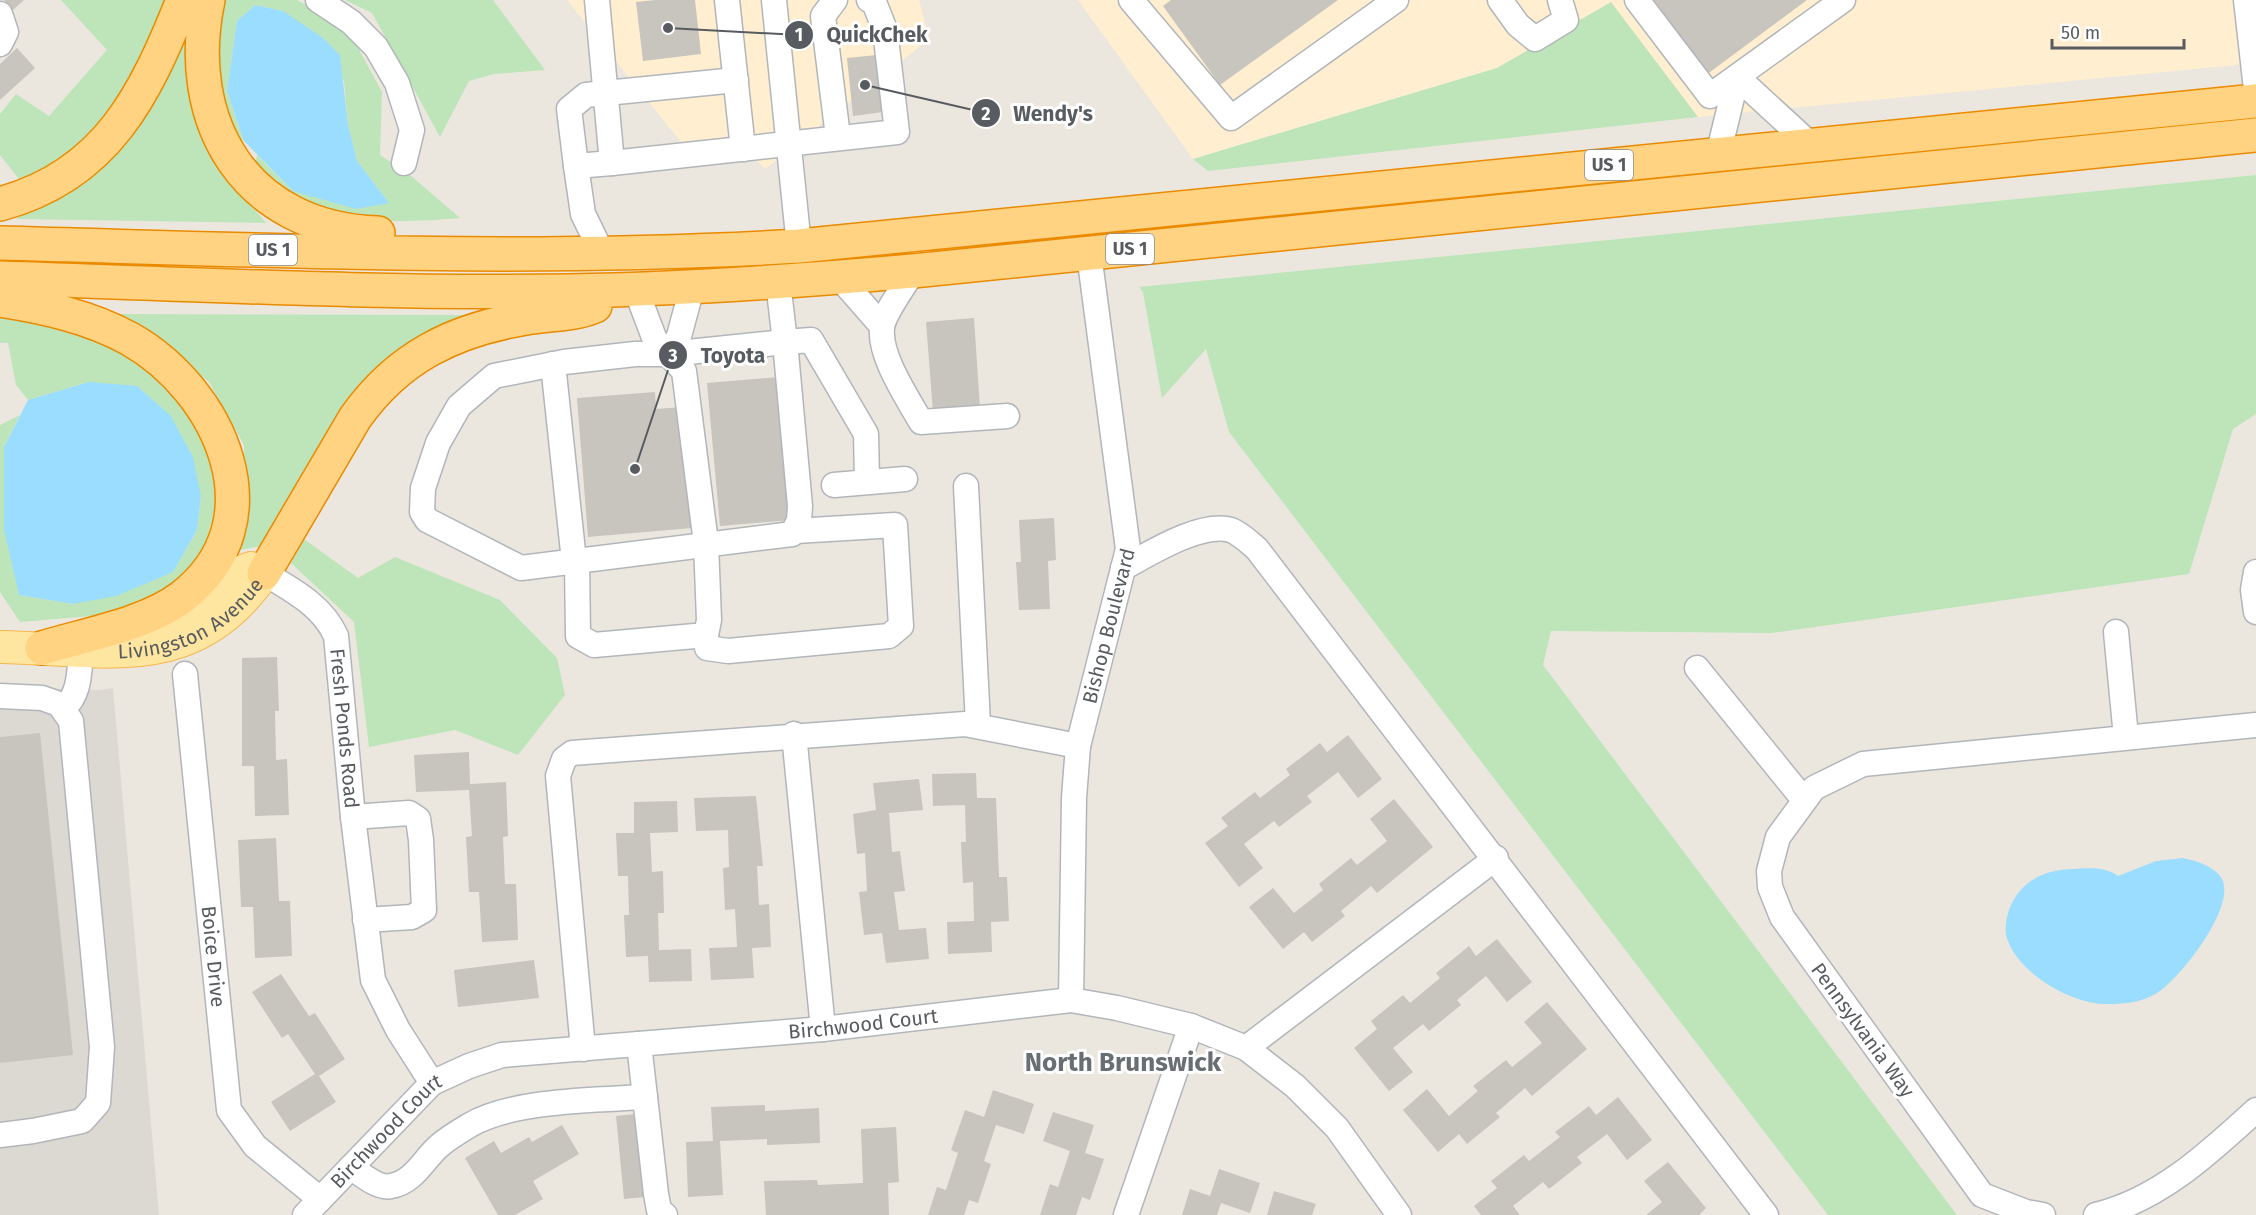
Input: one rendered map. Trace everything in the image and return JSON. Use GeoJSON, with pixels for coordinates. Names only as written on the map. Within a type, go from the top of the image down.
{"type":"FeatureCollection","features":[{"type":"Feature","properties":{"kind":"highway"},"geometry":{"type":"LineString","coordinates":[[0,204],[28,195],[65,174],[113,134],[143,91],[183,0]]}},
{"type":"Feature","properties":{"kind":"highway"},"geometry":{"type":"LineString","coordinates":[[208,0],[203,60],[208,107],[229,155],[240,172],[264,195],[306,220],[334,230],[391,233],[546,255]]}},
{"type":"Feature","properties":{"kind":"highway","name":"US 1"},"geometry":{"type":"LineString","coordinates":[[0,243],[546,255],[603,255],[799,246],[2256,101]]}},
{"type":"Feature","properties":{"kind":"highway","name":"US 1"},"geometry":{"type":"LineString","coordinates":[[0,278],[374,290],[692,288],[913,271],[1089,254],[2256,135]]}},
{"type":"Feature","properties":{"kind":"highway"},"geometry":{"type":"LineString","coordinates":[[264,573],[355,418],[372,395],[395,371],[425,351],[473,331],[518,319],[584,310],[636,290]]}},
{"type":"Feature","properties":{"kind":"highway"},"geometry":{"type":"LineString","coordinates":[[0,300],[45,308],[87,320],[130,339],[148,351],[180,380],[206,411],[223,445],[232,476],[232,508],[225,537],[213,562],[193,588],[152,615],[42,648]]}},
{"type":"Feature","properties":{"kind":"main road","name":"Livingston Avenue"},"geometry":{"type":"LineString","coordinates":[[0,647],[81,652],[144,651],[186,639],[229,612],[248,595],[264,573],[251,568],[243,571],[216,598],[188,619],[156,633],[131,639],[42,648]]}},
{"type":"Feature","properties":{"kind":"street"},"geometry":{"type":"LineString","coordinates":[[318,0],[351,22],[376,47],[397,83],[412,130],[404,163]]}},
{"type":"Feature","properties":{"kind":"street"},"geometry":{"type":"LineString","coordinates":[[597,0],[612,163]]}},
{"type":"Feature","properties":{"kind":"street"},"geometry":{"type":"LineString","coordinates":[[727,0],[743,149]]}},
{"type":"Feature","properties":{"kind":"street"},"geometry":{"type":"LineString","coordinates":[[774,0],[799,246]]}},
{"type":"Feature","properties":{"kind":"street"},"geometry":{"type":"LineString","coordinates":[[835,0],[823,16],[838,137]]}},
{"type":"Feature","properties":{"kind":"street"},"geometry":{"type":"LineString","coordinates":[[576,166],[897,132],[885,30],[874,2],[869,0]]}},
{"type":"Feature","properties":{"kind":"street"},"geometry":{"type":"LineString","coordinates":[[1131,0],[1231,118],[1396,0]]}},
{"type":"Feature","properties":{"kind":"street"},"geometry":{"type":"LineString","coordinates":[[1500,0],[1518,25],[1535,39],[1566,20],[1560,0]]}},
{"type":"Feature","properties":{"kind":"street"},"geometry":{"type":"LineString","coordinates":[[1637,0],[1710,96],[1843,0]]}},
{"type":"Feature","properties":{"kind":"street"},"geometry":{"type":"LineString","coordinates":[[2246,0],[2256,89]]}},
{"type":"Feature","properties":{"kind":"street"},"geometry":{"type":"LineString","coordinates":[[0,14],[6,32],[0,44]]}},
{"type":"Feature","properties":{"kind":"street"},"geometry":{"type":"LineString","coordinates":[[1737,77],[1810,145]]}},
{"type":"Feature","properties":{"kind":"street"},"geometry":{"type":"LineString","coordinates":[[1718,154],[1737,77]]}},
{"type":"Feature","properties":{"kind":"street"},"geometry":{"type":"LineString","coordinates":[[603,255],[583,214],[569,109],[586,95],[736,80]]}},
{"type":"Feature","properties":{"kind":"street","name":"Bishop Boulevard"},"geometry":{"type":"LineString","coordinates":[[1071,1000],[1074,798],[1078,746],[1128,549],[1089,254]]}},
{"type":"Feature","properties":{"kind":"street"},"geometry":{"type":"LineString","coordinates":[[913,271],[882,326],[884,346],[898,380],[921,422],[1007,416]]}},
{"type":"Feature","properties":{"kind":"street"},"geometry":{"type":"LineString","coordinates":[[839,277],[882,326]]}},
{"type":"Feature","properties":{"kind":"street"},"geometry":{"type":"LineString","coordinates":[[778,282],[800,506],[796,531]]}},
{"type":"Feature","properties":{"kind":"street"},"geometry":{"type":"LineString","coordinates":[[669,354],[679,336],[692,288]]}},
{"type":"Feature","properties":{"kind":"street"},"geometry":{"type":"LineString","coordinates":[[636,290],[655,340],[669,354],[684,371],[706,543],[709,620],[706,634],[707,648],[728,651],[889,636],[901,626],[895,525],[796,531],[792,534],[706,543],[522,568],[427,520],[422,512],[423,488],[429,465],[459,406],[494,376],[559,363],[635,354],[669,354],[811,340],[866,434],[867,480]]}},
{"type":"Feature","properties":{"kind":"street"},"geometry":{"type":"LineString","coordinates":[[559,363],[576,561],[578,636],[594,645],[706,634]]}},
{"type":"Feature","properties":{"kind":"street"},"geometry":{"type":"LineString","coordinates":[[834,485],[867,480],[905,479]]}},
{"type":"Feature","properties":{"kind":"street"},"geometry":{"type":"LineString","coordinates":[[966,486],[978,724]]}},
{"type":"Feature","properties":{"kind":"street"},"geometry":{"type":"LineString","coordinates":[[1123,568],[1198,532],[1222,528],[1238,533],[1267,560],[1766,1215]]}},
{"type":"Feature","properties":{"kind":"street"},"geometry":{"type":"LineString","coordinates":[[2256,572],[2253,590],[2256,612]]}},
{"type":"Feature","properties":{"kind":"street","name":"Fresh Ponds Road"},"geometry":{"type":"LineString","coordinates":[[264,573],[312,604],[328,621],[336,636],[364,920]]}},
{"type":"Feature","properties":{"kind":"street"},"geometry":{"type":"LineString","coordinates":[[2116,632],[2126,737]]}},
{"type":"Feature","properties":{"kind":"street"},"geometry":{"type":"LineString","coordinates":[[63,710],[72,701],[77,687],[81,652]]}},
{"type":"Feature","properties":{"kind":"street"},"geometry":{"type":"LineString","coordinates":[[1697,668],[1804,800]]}},
{"type":"Feature","properties":{"kind":"street","name":"Boice Drive"},"geometry":{"type":"LineString","coordinates":[[184,674],[230,1110],[255,1146],[313,1207]]}},
{"type":"Feature","properties":{"kind":"street"},"geometry":{"type":"LineString","coordinates":[[0,696],[42,698],[59,704],[71,721],[102,1047],[98,1103],[82,1121],[0,1135]]}},
{"type":"Feature","properties":{"kind":"street"},"geometry":{"type":"LineString","coordinates":[[583,1049],[558,776],[564,759],[572,753],[794,734],[978,724],[1078,746]]}},
{"type":"Feature","properties":{"kind":"street","name":"Pennsylvania Way"},"geometry":{"type":"LineString","coordinates":[[2043,1215],[2026,1212],[1982,1195],[1782,917],[1770,887],[1772,854],[1778,837],[1814,788],[1827,779],[1863,764],[1881,760],[2256,725]]}},
{"type":"Feature","properties":{"kind":"street"},"geometry":{"type":"LineString","coordinates":[[794,734],[823,1029]]}},
{"type":"Feature","properties":{"kind":"street"},"geometry":{"type":"LineString","coordinates":[[353,816],[409,813],[418,819],[424,910],[412,916],[364,920],[373,980],[398,1030],[432,1083]]}},
{"type":"Feature","properties":{"kind":"street"},"geometry":{"type":"LineString","coordinates":[[1246,1048],[1496,858]]}},
{"type":"Feature","properties":{"kind":"street","name":"Birchwood Court"},"geometry":{"type":"LineString","coordinates":[[313,1207],[432,1083],[502,1055],[823,1029],[1071,1000],[1117,1008],[1191,1026],[1246,1048],[1295,1086],[1337,1128],[1400,1215]]}},
{"type":"Feature","properties":{"kind":"street"},"geometry":{"type":"LineString","coordinates":[[1126,1215],[1191,1026]]}},
{"type":"Feature","properties":{"kind":"street"},"geometry":{"type":"LineString","coordinates":[[639,1044],[656,1194],[659,1210],[665,1215]]}},
{"type":"Feature","properties":{"kind":"street"},"geometry":{"type":"LineString","coordinates":[[351,1167],[372,1182],[389,1187],[408,1180],[440,1146],[480,1121],[508,1111],[570,1101],[645,1097]]}},
{"type":"Feature","properties":{"kind":"street"},"geometry":{"type":"LineString","coordinates":[[2096,1215],[2126,1208],[2201,1161],[2256,1110]]}},
{"type":"Feature","properties":{"kind":"shaded area"},"geometry":{"type":"Polygon","coordinates":[[[567,0],[919,0],[929,39],[765,169],[731,132],[698,163],[567,0]]]}},
{"type":"Feature","properties":{"kind":"shaded area"},"geometry":{"type":"Polygon","coordinates":[[[1078,0],[2256,0],[2256,63],[1698,117],[1611,3],[1497,68],[1193,159],[1078,0]]]}},
{"type":"Feature","properties":{"kind":"shaded area"},"geometry":{"type":"Polygon","coordinates":[[[0,687],[100,690],[113,688],[159,1215],[0,1215],[0,687]]]}},
{"type":"Feature","properties":{"kind":"green space"},"geometry":{"type":"Polygon","coordinates":[[[61,0],[167,0],[138,76],[84,143],[22,183],[0,155],[0,114],[16,94],[49,116],[107,50],[61,0]]]}},
{"type":"Feature","properties":{"kind":"green space"},"geometry":{"type":"Polygon","coordinates":[[[221,0],[297,0],[348,29],[382,92],[380,155],[410,175],[460,218],[376,221],[333,216],[296,204],[274,188],[254,169],[257,155],[293,191],[389,203],[357,161],[348,125],[344,81],[283,11],[255,5],[237,21],[227,91],[244,141],[235,138],[217,95],[214,28],[221,0]]]}},
{"type":"Feature","properties":{"kind":"green space"},"geometry":{"type":"Polygon","coordinates":[[[345,0],[493,0],[545,70],[494,74],[469,81],[440,137],[372,13],[345,0]]]}},
{"type":"Feature","properties":{"kind":"green space"},"geometry":{"type":"Polygon","coordinates":[[[1611,2],[1698,117],[1208,171],[1193,159],[1497,68],[1611,2]]]}},
{"type":"Feature","properties":{"kind":"green space"},"geometry":{"type":"Polygon","coordinates":[[[189,21],[221,169],[266,223],[16,219],[39,203],[189,21]]]}},
{"type":"Feature","properties":{"kind":"green space"},"geometry":{"type":"Polygon","coordinates":[[[2256,175],[2256,414],[2233,429],[2189,574],[1772,633],[1551,631],[1543,665],[1957,1215],[1828,1215],[1229,432],[1206,349],[1162,398],[1143,292],[1139,287],[2256,175]]]}},
{"type":"Feature","properties":{"kind":"green space"},"geometry":{"type":"Polygon","coordinates":[[[120,314],[468,315],[358,389],[267,545],[240,550],[244,445],[209,382],[120,314]]]}},
{"type":"Feature","properties":{"kind":"green space"},"geometry":{"type":"Polygon","coordinates":[[[0,315],[43,317],[153,365],[203,420],[219,495],[199,569],[128,613],[20,622],[0,592],[0,425],[20,415],[4,447],[19,595],[73,604],[173,572],[197,530],[201,496],[89,382],[28,400],[16,385],[8,343],[0,343],[0,315]]]}},
{"type":"Feature","properties":{"kind":"green space"},"geometry":{"type":"Polygon","coordinates":[[[304,539],[358,578],[395,557],[500,600],[557,658],[565,695],[518,755],[455,730],[369,747],[354,622],[291,563],[304,539]]]}},
{"type":"Feature","properties":{"kind":"water"},"geometry":{"type":"Polygon","coordinates":[[[255,5],[283,11],[323,38],[340,55],[348,125],[357,161],[389,203],[356,209],[293,191],[244,141],[227,91],[237,21],[255,5]]]}},
{"type":"Feature","properties":{"kind":"water"},"geometry":{"type":"Polygon","coordinates":[[[89,382],[137,386],[170,415],[193,457],[201,496],[197,530],[173,572],[116,596],[73,604],[19,595],[4,529],[4,447],[28,400],[89,382]]]}},
{"type":"Feature","properties":{"kind":"water"},"geometry":{"type":"Polygon","coordinates":[[[2183,858],[2208,866],[2220,876],[2224,888],[2222,903],[2215,921],[2193,957],[2167,985],[2152,996],[2134,1002],[2115,1004],[2079,999],[2063,993],[2033,974],[2012,949],[2006,935],[2007,917],[2011,905],[2016,895],[2024,887],[2041,875],[2063,870],[2092,868],[2108,871],[2118,876],[2156,861],[2183,858]]]}},
{"type":"Feature","properties":{"kind":"building"},"geometry":{"type":"Polygon","coordinates":[[[4,0],[24,0],[13,10],[4,0]]]}},
{"type":"Feature","properties":{"kind":"building"},"geometry":{"type":"Polygon","coordinates":[[[695,0],[701,54],[643,61],[636,2],[695,0]]]}},
{"type":"Feature","properties":{"kind":"building"},"geometry":{"type":"Polygon","coordinates":[[[1171,0],[1338,0],[1220,85],[1163,6],[1171,0]]]}},
{"type":"Feature","properties":{"kind":"building"},"geometry":{"type":"Polygon","coordinates":[[[1650,0],[1807,0],[1706,75],[1650,0]]]}},
{"type":"Feature","properties":{"kind":"building"},"geometry":{"type":"Polygon","coordinates":[[[17,48],[35,68],[0,100],[0,64],[17,48]]]}},
{"type":"Feature","properties":{"kind":"building"},"geometry":{"type":"Polygon","coordinates":[[[877,55],[883,112],[853,116],[847,58],[877,55]]]}},
{"type":"Feature","properties":{"kind":"building"},"geometry":{"type":"Polygon","coordinates":[[[974,318],[980,408],[933,412],[926,322],[974,318]]]}},
{"type":"Feature","properties":{"kind":"building"},"geometry":{"type":"Polygon","coordinates":[[[779,377],[792,520],[720,526],[707,383],[779,377]]]}},
{"type":"Feature","properties":{"kind":"building"},"geometry":{"type":"Polygon","coordinates":[[[655,392],[656,409],[682,407],[692,528],[588,537],[577,398],[655,392]]]}},
{"type":"Feature","properties":{"kind":"building"},"geometry":{"type":"Polygon","coordinates":[[[1054,518],[1056,560],[1048,561],[1050,609],[1019,610],[1016,562],[1021,562],[1019,520],[1054,518]]]}},
{"type":"Feature","properties":{"kind":"building"},"geometry":{"type":"Polygon","coordinates":[[[277,657],[279,711],[275,711],[276,760],[287,759],[289,815],[255,816],[254,766],[242,766],[242,658],[277,657]]]}},
{"type":"Feature","properties":{"kind":"building"},"geometry":{"type":"Polygon","coordinates":[[[40,733],[73,1055],[0,1063],[0,737],[40,733]]]}},
{"type":"Feature","properties":{"kind":"building"},"geometry":{"type":"Polygon","coordinates":[[[1348,735],[1382,779],[1358,798],[1338,772],[1307,796],[1312,802],[1279,827],[1274,821],[1244,844],[1263,868],[1239,887],[1205,843],[1228,826],[1221,818],[1255,792],[1260,798],[1290,775],[1286,769],[1320,743],[1327,752],[1348,735]]]}},
{"type":"Feature","properties":{"kind":"building"},"geometry":{"type":"Polygon","coordinates":[[[469,752],[470,784],[506,782],[508,836],[503,837],[505,884],[516,884],[518,940],[482,942],[479,892],[469,892],[466,837],[472,836],[469,790],[416,792],[414,755],[469,752]]]}},
{"type":"Feature","properties":{"kind":"building"},"geometry":{"type":"Polygon","coordinates":[[[976,773],[977,798],[996,798],[999,877],[1007,877],[1009,921],[991,922],[992,952],[948,954],[947,922],[974,921],[973,882],[963,883],[961,842],[966,842],[965,805],[933,806],[932,774],[976,773]]]}},
{"type":"Feature","properties":{"kind":"building"},"geometry":{"type":"Polygon","coordinates":[[[919,779],[923,810],[889,813],[892,852],[900,851],[905,891],[894,892],[899,930],[926,928],[929,959],[886,963],[882,933],[864,935],[859,892],[867,891],[865,853],[857,854],[853,814],[876,810],[873,783],[919,779]]]}},
{"type":"Feature","properties":{"kind":"building"},"geometry":{"type":"Polygon","coordinates":[[[756,796],[763,866],[757,866],[759,905],[769,904],[771,947],[752,948],[754,978],[711,980],[709,948],[737,947],[735,909],[725,910],[723,868],[729,867],[728,830],[696,831],[694,798],[756,796]]]}},
{"type":"Feature","properties":{"kind":"building"},"geometry":{"type":"Polygon","coordinates":[[[1394,799],[1433,847],[1377,893],[1371,886],[1341,911],[1345,916],[1312,942],[1304,932],[1283,949],[1249,907],[1273,888],[1294,913],[1323,890],[1319,884],[1351,858],[1357,865],[1387,841],[1370,819],[1394,799]]]}},
{"type":"Feature","properties":{"kind":"building"},"geometry":{"type":"Polygon","coordinates":[[[677,801],[678,832],[650,833],[652,872],[663,871],[664,913],[658,913],[659,950],[691,949],[692,981],[649,982],[648,956],[626,957],[624,915],[629,915],[628,876],[618,876],[616,833],[634,833],[634,802],[677,801]]]}},
{"type":"Feature","properties":{"kind":"building"},"geometry":{"type":"Polygon","coordinates":[[[276,838],[279,901],[290,901],[292,956],[255,958],[253,907],[241,907],[238,840],[276,838]]]}},
{"type":"Feature","properties":{"kind":"building"},"geometry":{"type":"Polygon","coordinates":[[[1497,939],[1532,982],[1507,1002],[1486,976],[1457,1000],[1461,1005],[1429,1031],[1423,1024],[1393,1048],[1413,1072],[1389,1091],[1354,1048],[1377,1029],[1371,1021],[1403,995],[1410,1003],[1440,978],[1436,973],[1469,946],[1476,956],[1497,939]]]}},
{"type":"Feature","properties":{"kind":"building"},"geometry":{"type":"Polygon","coordinates":[[[534,960],[539,998],[458,1007],[454,970],[534,960]]]}},
{"type":"Feature","properties":{"kind":"building"},"geometry":{"type":"Polygon","coordinates":[[[281,974],[309,1016],[315,1013],[345,1059],[319,1076],[336,1102],[290,1131],[271,1102],[315,1074],[288,1034],[282,1038],[252,992],[281,974]]]}},
{"type":"Feature","properties":{"kind":"building"},"geometry":{"type":"Polygon","coordinates":[[[1547,1002],[1587,1049],[1532,1096],[1525,1088],[1496,1113],[1500,1117],[1467,1144],[1459,1134],[1438,1152],[1403,1110],[1427,1089],[1449,1116],[1478,1091],[1473,1086],[1506,1060],[1512,1067],[1542,1043],[1524,1022],[1547,1002]]]}},
{"type":"Feature","properties":{"kind":"building"},"geometry":{"type":"Polygon","coordinates":[[[993,1090],[1034,1104],[1024,1134],[996,1125],[984,1161],[991,1164],[978,1203],[969,1200],[964,1215],[928,1215],[937,1187],[946,1190],[958,1153],[951,1150],[965,1110],[984,1117],[993,1090]]]}},
{"type":"Feature","properties":{"kind":"building"},"geometry":{"type":"Polygon","coordinates":[[[1618,1097],[1652,1140],[1627,1160],[1607,1134],[1577,1157],[1582,1163],[1549,1189],[1543,1182],[1513,1206],[1520,1215],[1481,1215],[1474,1206],[1497,1188],[1491,1181],[1524,1155],[1529,1161],[1560,1137],[1555,1132],[1589,1106],[1596,1115],[1618,1097]]]}},
{"type":"Feature","properties":{"kind":"building"},"geometry":{"type":"Polygon","coordinates":[[[765,1105],[765,1111],[819,1108],[820,1143],[767,1145],[767,1139],[720,1141],[723,1195],[688,1197],[686,1142],[713,1141],[711,1107],[765,1105]]]}},
{"type":"Feature","properties":{"kind":"building"},"geometry":{"type":"Polygon","coordinates":[[[1053,1112],[1094,1125],[1085,1153],[1104,1159],[1090,1200],[1082,1197],[1076,1215],[1040,1215],[1050,1184],[1058,1187],[1070,1151],[1043,1141],[1053,1112]]]}},
{"type":"Feature","properties":{"kind":"building"},"geometry":{"type":"Polygon","coordinates":[[[636,1114],[644,1197],[624,1199],[616,1116],[636,1114]]]}},
{"type":"Feature","properties":{"kind":"building"},"geometry":{"type":"Polygon","coordinates":[[[562,1125],[579,1154],[533,1181],[543,1199],[515,1215],[498,1215],[465,1158],[494,1141],[501,1153],[529,1137],[532,1142],[562,1125]]]}},
{"type":"Feature","properties":{"kind":"building"},"geometry":{"type":"Polygon","coordinates":[[[896,1127],[899,1182],[888,1183],[889,1215],[766,1215],[764,1181],[817,1180],[818,1185],[863,1183],[861,1129],[896,1127]]]}},
{"type":"Feature","properties":{"kind":"building"},"geometry":{"type":"Polygon","coordinates":[[[1668,1162],[1706,1208],[1699,1215],[1646,1215],[1662,1202],[1644,1181],[1668,1162]]]}},
{"type":"Feature","properties":{"kind":"building"},"geometry":{"type":"Polygon","coordinates":[[[1219,1169],[1260,1183],[1250,1213],[1221,1203],[1217,1215],[1182,1215],[1190,1189],[1210,1196],[1219,1169]]]}},
{"type":"Feature","properties":{"kind":"building"},"geometry":{"type":"Polygon","coordinates":[[[1274,1191],[1316,1204],[1312,1215],[1267,1215],[1274,1191]]]}},
{"type":"Feature","properties":{"kind":"place","name":"QuickChek"},"geometry":{"type":"Point","coordinates":[668,28]}},
{"type":"Feature","properties":{"kind":"place","name":"Wendy's"},"geometry":{"type":"Point","coordinates":[865,85]}},
{"type":"Feature","properties":{"kind":"place","name":"Toyota"},"geometry":{"type":"Point","coordinates":[635,469]}},
{"type":"Feature","properties":{"kind":"district","name":"North Brunswick"},"geometry":{"type":"Point","coordinates":[1123,1062]}}]}
